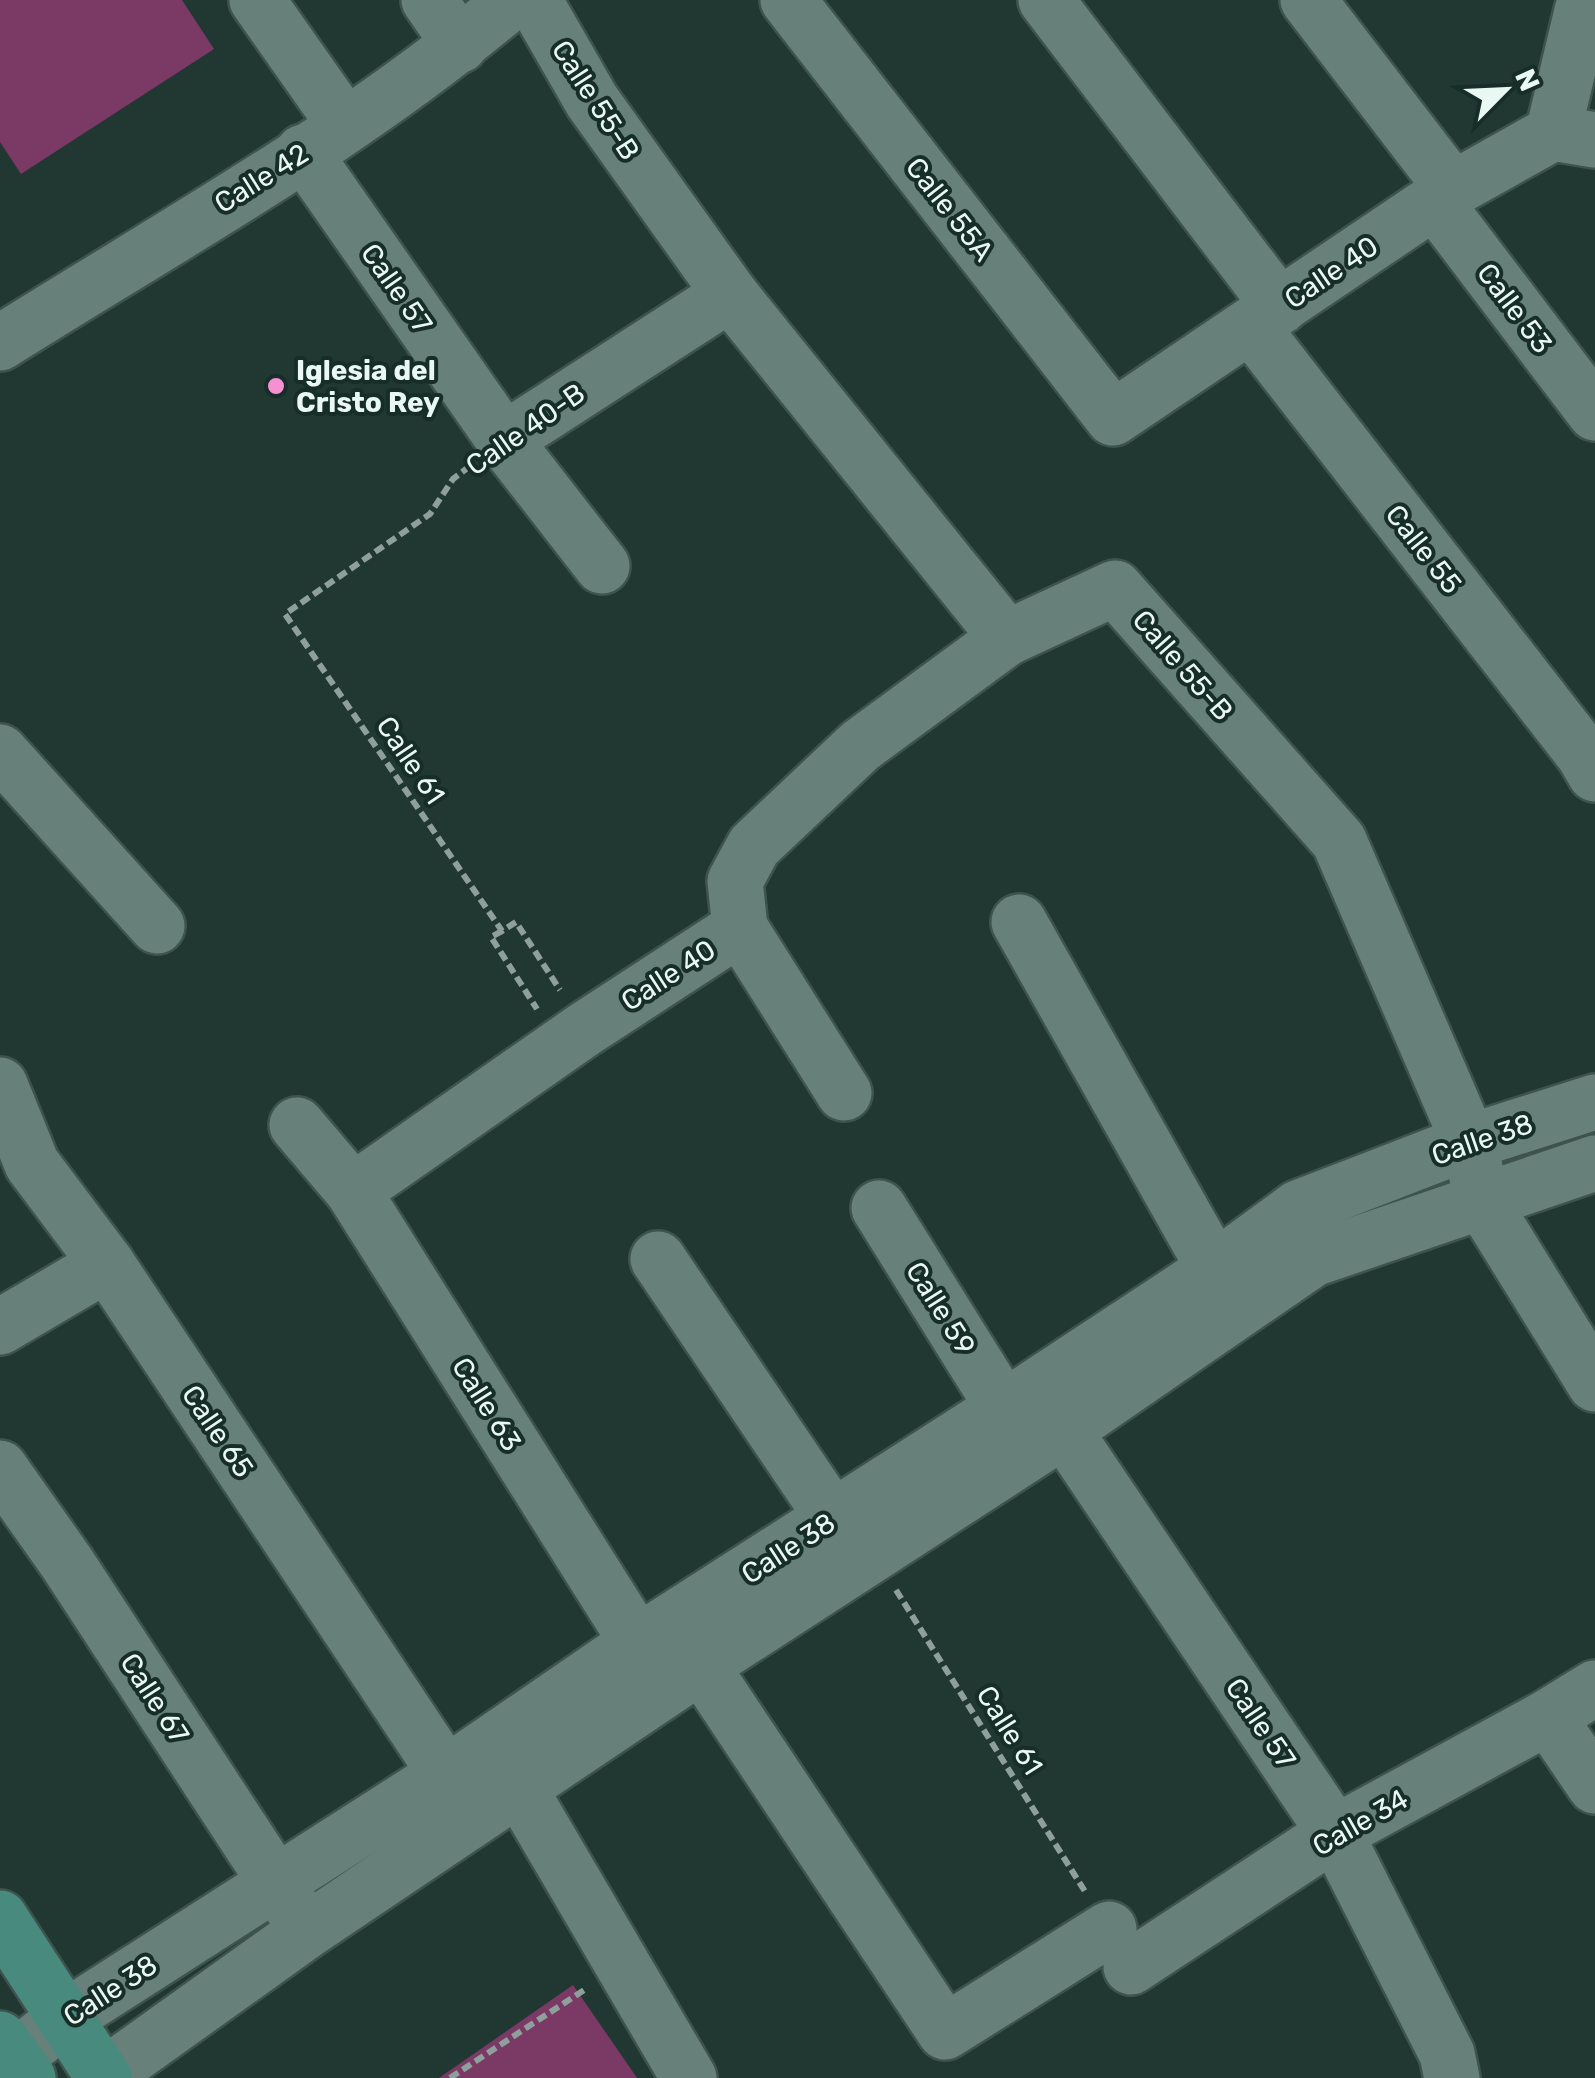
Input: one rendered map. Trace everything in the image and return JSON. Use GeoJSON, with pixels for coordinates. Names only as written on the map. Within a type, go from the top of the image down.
{"type":"FeatureCollection","features":[{"type":"Feature","properties":{"kind":"main road"},"geometry":{"type":"LineString","coordinates":[[0,1918],[102,2078]]}},
{"type":"Feature","properties":{"kind":"street","name":"Calle 57"},"geometry":{"type":"LineString","coordinates":[[257,0],[324,139],[504,440],[602,566]]}},
{"type":"Feature","properties":{"kind":"street"},"geometry":{"type":"LineString","coordinates":[[429,0],[460,45]]}},
{"type":"Feature","properties":{"kind":"street","name":"Calle 42"},"geometry":{"type":"LineString","coordinates":[[0,343],[324,139],[460,45],[513,0]]}},
{"type":"Feature","properties":{"kind":"street","name":"Calle 55-B"},"geometry":{"type":"LineString","coordinates":[[534,0],[592,101],[730,294],[1007,638],[1115,588],[1339,841],[1470,1142],[1483,1203],[1595,1384]]}},
{"type":"Feature","properties":{"kind":"street","name":"Calle 55A"},"geometry":{"type":"LineString","coordinates":[[788,0],[1112,418]]}},
{"type":"Feature","properties":{"kind":"street","name":"Calle 55"},"geometry":{"type":"LineString","coordinates":[[1046,0],[1266,316],[1595,774]]}},
{"type":"Feature","properties":{"kind":"street","name":"Calle 53"},"geometry":{"type":"LineString","coordinates":[[1308,0],[1595,414]]}},
{"type":"Feature","properties":{"kind":"street","name":"Calle 40"},"geometry":{"type":"LineString","coordinates":[[1112,418],[1444,196],[1574,136],[1583,13]]}},
{"type":"Feature","properties":{"kind":"street","name":"Calle 40-B"},"geometry":{"type":"LineString","coordinates":[[504,440],[730,294]]}},
{"type":"Feature","properties":{"kind":"street","name":"Calle 40"},"geometry":{"type":"LineString","coordinates":[[353,1191],[740,928],[735,881],[754,846],[860,746],[1007,638]]}},
{"type":"Feature","properties":{"kind":"street"},"geometry":{"type":"LineString","coordinates":[[0,752],[157,926]]}},
{"type":"Feature","properties":{"kind":"street"},"geometry":{"type":"LineString","coordinates":[[1019,922],[1226,1290]]}},
{"type":"Feature","properties":{"kind":"street"},"geometry":{"type":"LineString","coordinates":[[740,928],[844,1093]]}},
{"type":"Feature","properties":{"kind":"street","name":"Calle 38"},"geometry":{"type":"LineString","coordinates":[[1226,1290],[1298,1208],[1470,1142],[1595,1102]]}},
{"type":"Feature","properties":{"kind":"street","name":"Calle 65"},"geometry":{"type":"LineString","coordinates":[[4,1105],[32,1164],[107,1264],[446,1774]]}},
{"type":"Feature","properties":{"kind":"street","name":"Calle 63"},"geometry":{"type":"LineString","coordinates":[[297,1125],[353,1191],[670,1655],[945,2032]]}},
{"type":"Feature","properties":{"kind":"street","name":"Calle 38"},"geometry":{"type":"LineString","coordinates":[[102,2078],[308,1930],[519,1788],[833,1518],[1034,1408],[1226,1290],[1595,1163]]}},
{"type":"Feature","properties":{"kind":"street","name":"Calle 59"},"geometry":{"type":"LineString","coordinates":[[878,1208],[1034,1408]]}},
{"type":"Feature","properties":{"kind":"street"},"geometry":{"type":"LineString","coordinates":[[658,1260],[833,1518]]}},
{"type":"Feature","properties":{"kind":"street"},"geometry":{"type":"LineString","coordinates":[[0,1327],[107,1264]]}},
{"type":"Feature","properties":{"kind":"street","name":"Calle 57"},"geometry":{"type":"LineString","coordinates":[[1034,1408],[1335,1834],[1436,2070]]}},
{"type":"Feature","properties":{"kind":"street","name":"Calle 38"},"geometry":{"type":"LineString","coordinates":[[11,2063],[65,2018],[446,1774],[670,1655],[874,1554],[1034,1408]]}},
{"type":"Feature","properties":{"kind":"street","name":"Calle 67"},"geometry":{"type":"LineString","coordinates":[[0,1468],[67,1563],[308,1930]]}},
{"type":"Feature","properties":{"kind":"street","name":"Calle 34"},"geometry":{"type":"LineString","coordinates":[[945,2032],[1120,1948],[1335,1834],[1595,1688]]}},
{"type":"Feature","properties":{"kind":"street"},"geometry":{"type":"LineString","coordinates":[[1548,1717],[1595,1786]]}},
{"type":"Feature","properties":{"kind":"street"},"geometry":{"type":"LineString","coordinates":[[519,1788],[688,2078]]}},
{"type":"Feature","properties":{"kind":"path","name":"Calle 40-B"},"geometry":{"type":"LineString","coordinates":[[284,614],[430,514],[453,479],[504,440]]}},
{"type":"Feature","properties":{"kind":"path","name":"Calle 61"},"geometry":{"type":"LineString","coordinates":[[284,614],[502,931]]}},
{"type":"Feature","properties":{"kind":"path","name":"Calle 61"},"geometry":{"type":"LineString","coordinates":[[516,922],[573,1038],[491,937],[516,922]]}},
{"type":"Feature","properties":{"kind":"path","name":"Calle 61"},"geometry":{"type":"LineString","coordinates":[[874,1554],[1120,1948]]}},
{"type":"Feature","properties":{"kind":"path"},"geometry":{"type":"LineString","coordinates":[[450,2078],[623,1965]]}},
{"type":"Feature","properties":{"kind":"shaded area"},"geometry":{"type":"Polygon","coordinates":[[[0,0],[182,0],[214,49],[21,174],[0,142],[0,0]]]}},
{"type":"Feature","properties":{"kind":"shaded area"},"geometry":{"type":"Polygon","coordinates":[[[573,1985],[637,2078],[439,2078],[573,1985]]]}},
{"type":"Feature","properties":{"kind":"place","name":"Iglesia del Cristo Rey"},"geometry":{"type":"Point","coordinates":[276,386]}}]}
